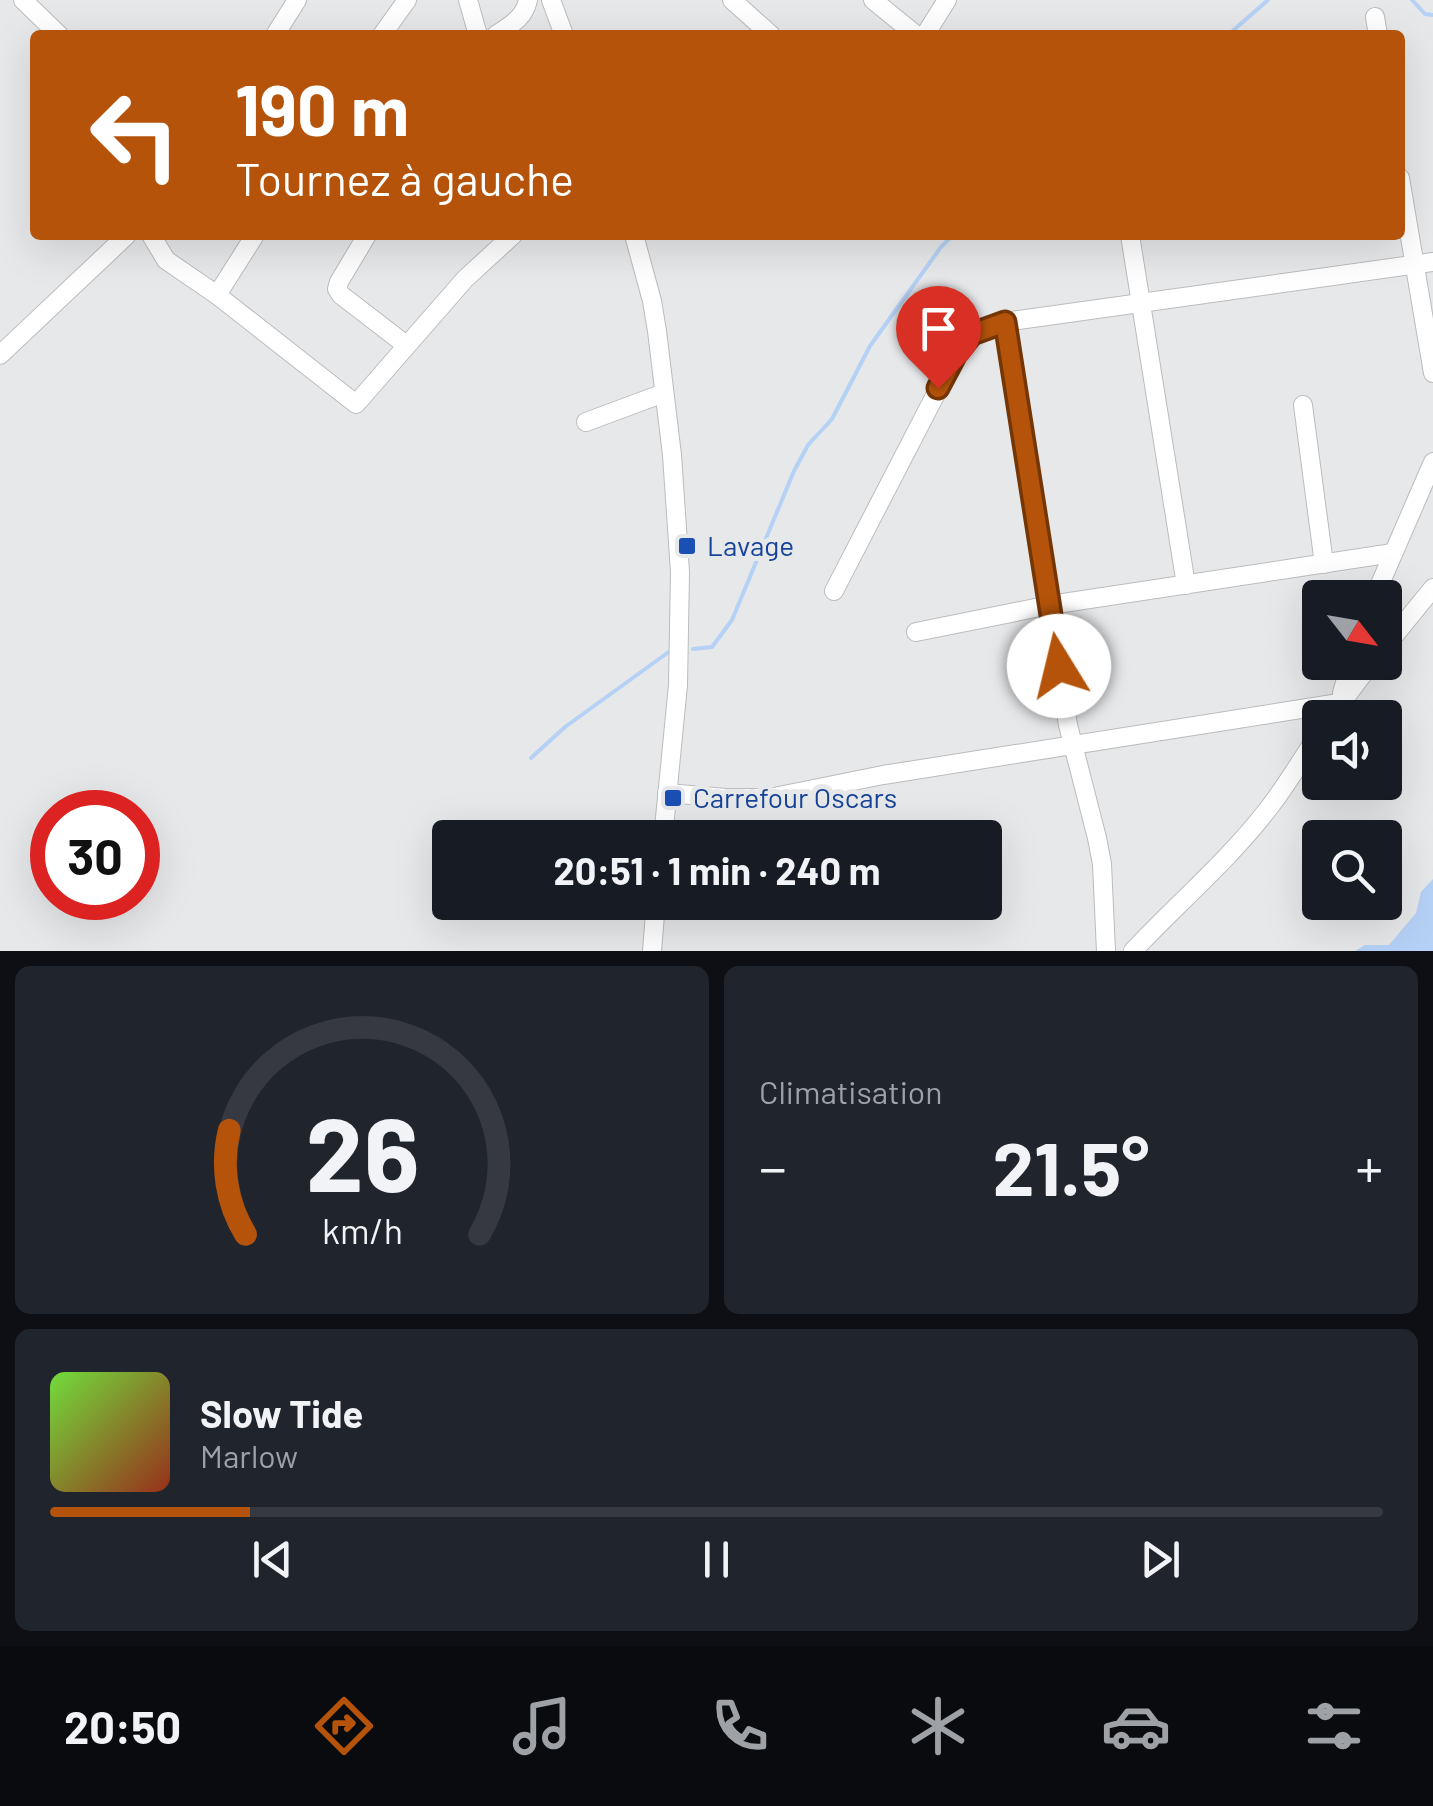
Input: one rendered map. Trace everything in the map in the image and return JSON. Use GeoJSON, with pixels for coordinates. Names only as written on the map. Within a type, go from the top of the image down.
{"type":"FeatureCollection","features":[{"type":"Feature","properties":{"kind":"street"},"geometry":{"type":"LineString","coordinates":[[23,0],[54,30]]}},
{"type":"Feature","properties":{"kind":"street"},"geometry":{"type":"LineString","coordinates":[[278,30],[296,0]]}},
{"type":"Feature","properties":{"kind":"street"},"geometry":{"type":"LineString","coordinates":[[386,30],[407,0]]}},
{"type":"Feature","properties":{"kind":"street"},"geometry":{"type":"LineString","coordinates":[[468,0],[477,30]]}},
{"type":"Feature","properties":{"kind":"street"},"geometry":{"type":"LineString","coordinates":[[504,30],[524,12],[528,0]]}},
{"type":"Feature","properties":{"kind":"street"},"geometry":{"type":"LineString","coordinates":[[551,0],[562,30]]}},
{"type":"Feature","properties":{"kind":"street"},"geometry":{"type":"LineString","coordinates":[[732,0],[765,30]]}},
{"type":"Feature","properties":{"kind":"street"},"geometry":{"type":"LineString","coordinates":[[873,0],[910,30]]}},
{"type":"Feature","properties":{"kind":"street"},"geometry":{"type":"LineString","coordinates":[[928,30],[947,0]]}},
{"type":"Feature","properties":{"kind":"street"},"geometry":{"type":"LineString","coordinates":[[1405,211],[1433,373]]}},
{"type":"Feature","properties":{"kind":"street"},"geometry":{"type":"LineString","coordinates":[[0,355],[123,240]]}},
{"type":"Feature","properties":{"kind":"street"},"geometry":{"type":"LineString","coordinates":[[154,240],[166,260],[356,404],[465,279],[507,240]]}},
{"type":"Feature","properties":{"kind":"street"},"geometry":{"type":"LineString","coordinates":[[217,295],[252,240]]}},
{"type":"Feature","properties":{"kind":"street"},"geometry":{"type":"LineString","coordinates":[[364,240],[336,290],[406,344]]}},
{"type":"Feature","properties":{"kind":"street"},"geometry":{"type":"LineString","coordinates":[[635,240],[652,301],[676,500],[680,572],[678,684],[665,820]]}},
{"type":"Feature","properties":{"kind":"street"},"geometry":{"type":"LineString","coordinates":[[1131,240],[1186,585]]}},
{"type":"Feature","properties":{"kind":"street"},"geometry":{"type":"LineString","coordinates":[[834,591],[956,354],[972,334],[1005,322],[1433,262]]}},
{"type":"Feature","properties":{"kind":"street"},"geometry":{"type":"LineString","coordinates":[[1005,322],[1073,747],[1098,838],[1106,951]]}},
{"type":"Feature","properties":{"kind":"street"},"geometry":{"type":"LineString","coordinates":[[586,422],[664,393]]}},
{"type":"Feature","properties":{"kind":"street"},"geometry":{"type":"LineString","coordinates":[[1302,405],[1324,564]]}},
{"type":"Feature","properties":{"kind":"street"},"geometry":{"type":"LineString","coordinates":[[1382,580],[1433,462]]}},
{"type":"Feature","properties":{"kind":"street"},"geometry":{"type":"LineString","coordinates":[[916,632],[1050,606],[1393,553]]}},
{"type":"Feature","properties":{"kind":"street"},"geometry":{"type":"LineString","coordinates":[[1402,626],[1433,588]]}},
{"type":"Feature","properties":{"kind":"street"},"geometry":{"type":"LineString","coordinates":[[1342,700],[1358,680]]}},
{"type":"Feature","properties":{"kind":"street"},"geometry":{"type":"LineString","coordinates":[[667,793],[759,799],[882,775],[1302,715]]}},
{"type":"Feature","properties":{"kind":"street"},"geometry":{"type":"LineString","coordinates":[[1134,951],[1225,858],[1268,808],[1302,758]]}},
{"type":"Feature","properties":{"kind":"street"},"geometry":{"type":"LineString","coordinates":[[652,951],[655,920]]}},
{"type":"Feature","properties":{"kind":"water"},"geometry":{"type":"Polygon","coordinates":[[[1433,879],[1433,951],[1355,951],[1365,945],[1389,945],[1416,913],[1421,892],[1433,879]]]}},
{"type":"Feature","properties":{"kind":"waterway"},"geometry":{"type":"LineString","coordinates":[[1234,30],[1268,0]]}},
{"type":"Feature","properties":{"kind":"waterway"},"geometry":{"type":"LineString","coordinates":[[1412,0],[1425,14],[1433,15]]}},
{"type":"Feature","properties":{"kind":"waterway"},"geometry":{"type":"LineString","coordinates":[[693,649],[712,647],[732,620],[808,445],[832,419],[870,346],[948,240]]}},
{"type":"Feature","properties":{"kind":"waterway"},"geometry":{"type":"LineString","coordinates":[[531,758],[565,727],[670,651]]}},
{"type":"Feature","properties":{"kind":"place","name":"Lavage"},"geometry":{"type":"Point","coordinates":[687,546]}},
{"type":"Feature","properties":{"kind":"place","name":"Carrefour Oscars"},"geometry":{"type":"Point","coordinates":[673,798]}},
{"type":"Feature","properties":{"kind":"route"},"geometry":{"type":"LineString","coordinates":[[938,388],[972,334],[1005,322],[1059,666]]}}]}
